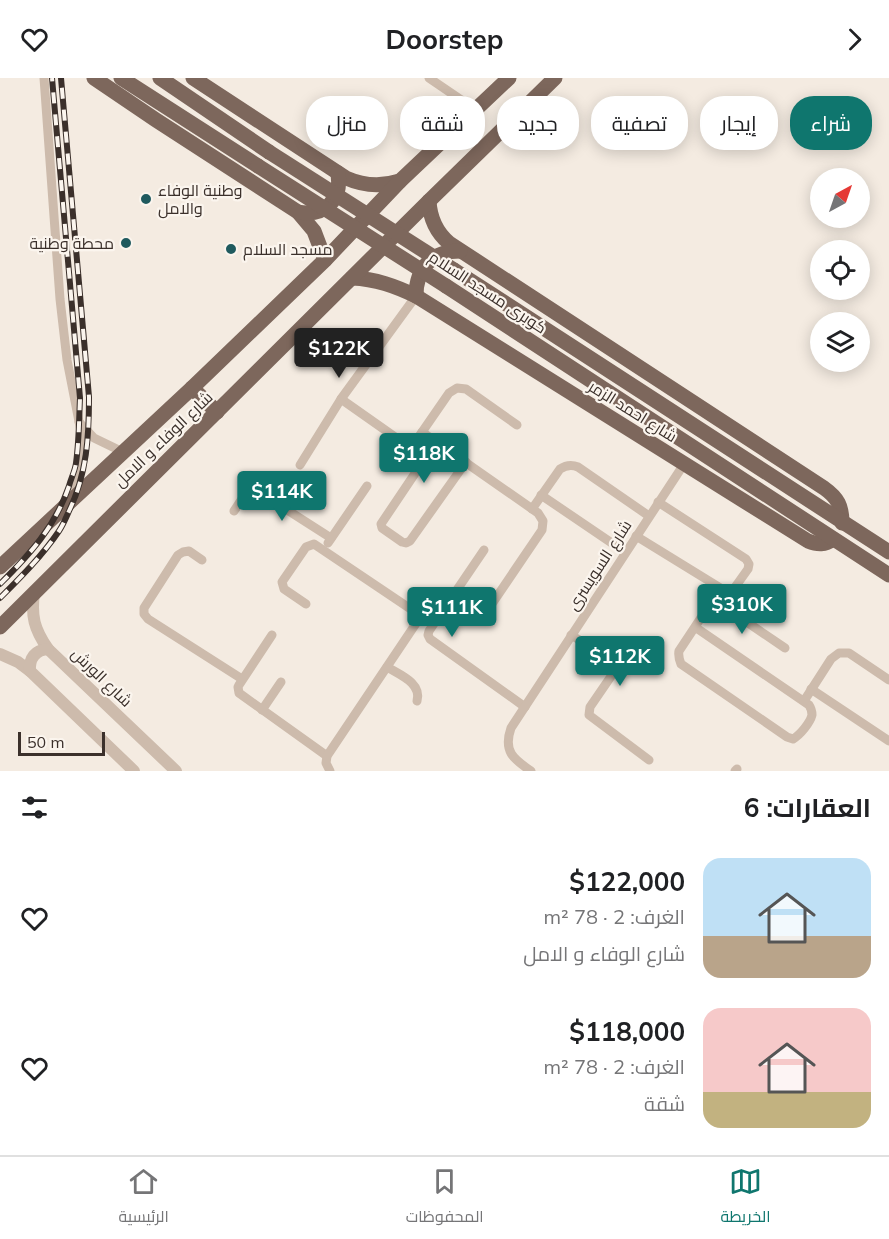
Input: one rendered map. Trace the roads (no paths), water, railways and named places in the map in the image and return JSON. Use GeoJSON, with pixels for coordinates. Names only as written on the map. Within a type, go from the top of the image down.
{"type":"FeatureCollection","features":[{"type":"Feature","properties":{"kind":"main road"},"geometry":{"type":"LineString","coordinates":[[94,78],[298,212],[314,231],[325,260]]}},
{"type":"Feature","properties":{"kind":"main road","name":"كوبرى مسجد السلام"},"geometry":{"type":"LineString","coordinates":[[121,78],[446,286],[833,539]]}},
{"type":"Feature","properties":{"kind":"main road","name":"كوبرى مسجد السلام"},"geometry":{"type":"LineString","coordinates":[[160,78],[269,152],[842,524]]}},
{"type":"Feature","properties":{"kind":"main road"},"geometry":{"type":"LineString","coordinates":[[193,78],[355,182],[382,185],[400,181]]}},
{"type":"Feature","properties":{"kind":"main road","name":"شارع الوفاء و الامل"},"geometry":{"type":"LineString","coordinates":[[485,102],[509,78]]}},
{"type":"Feature","properties":{"kind":"main road","name":"شارع الوفاء و الامل"},"geometry":{"type":"LineString","coordinates":[[0,627],[555,78]]}},
{"type":"Feature","properties":{"kind":"main road","name":"شارع الوفاء و الامل"},"geometry":{"type":"LineString","coordinates":[[0,567],[192,388],[325,260],[400,181],[434,150]]}},
{"type":"Feature","properties":{"kind":"main road"},"geometry":{"type":"LineString","coordinates":[[298,212],[312,213],[330,204],[339,187],[338,173]]}},
{"type":"Feature","properties":{"kind":"main road"},"geometry":{"type":"LineString","coordinates":[[429,201],[431,217],[438,232],[449,243],[824,488],[839,502],[842,524],[889,552]]}},
{"type":"Feature","properties":{"kind":"main road"},"geometry":{"type":"LineString","coordinates":[[416,296],[420,273],[430,260],[444,252],[460,250]]}},
{"type":"Feature","properties":{"kind":"main road","name":"شارع احمد الزمر"},"geometry":{"type":"LineString","coordinates":[[352,278],[383,282],[416,296],[808,541],[821,544],[833,539]]}},
{"type":"Feature","properties":{"kind":"main road"},"geometry":{"type":"LineString","coordinates":[[192,388],[217,412]]}},
{"type":"Feature","properties":{"kind":"main road"},"geometry":{"type":"LineString","coordinates":[[833,539],[889,575]]}},
{"type":"Feature","properties":{"kind":"street"},"geometry":{"type":"LineString","coordinates":[[45,78],[60,299],[67,360],[82,442],[82,463],[79,473],[62,508]]}},
{"type":"Feature","properties":{"kind":"street"},"geometry":{"type":"LineString","coordinates":[[429,78],[456,96]]}},
{"type":"Feature","properties":{"kind":"street"},"geometry":{"type":"LineString","coordinates":[[300,465],[341,399],[416,296]]}},
{"type":"Feature","properties":{"kind":"street"},"geometry":{"type":"LineString","coordinates":[[411,448],[449,393],[457,388],[466,389],[517,425]]}},
{"type":"Feature","properties":{"kind":"street"},"geometry":{"type":"LineString","coordinates":[[341,399],[422,456],[422,463],[381,524],[384,529],[404,543],[410,541],[465,462]]}},
{"type":"Feature","properties":{"kind":"street"},"geometry":{"type":"LineString","coordinates":[[78,420],[94,438],[123,452]]}},
{"type":"Feature","properties":{"kind":"street"},"geometry":{"type":"LineString","coordinates":[[422,432],[541,517],[542,530],[483,618]]}},
{"type":"Feature","properties":{"kind":"street","name":"شارع السويسرى"},"geometry":{"type":"LineString","coordinates":[[531,771],[512,756],[508,742],[511,728],[684,464]]}},
{"type":"Feature","properties":{"kind":"street"},"geometry":{"type":"LineString","coordinates":[[532,509],[560,469],[574,465],[649,516]]}},
{"type":"Feature","properties":{"kind":"street"},"geometry":{"type":"LineString","coordinates":[[323,549],[367,486]]}},
{"type":"Feature","properties":{"kind":"street"},"geometry":{"type":"LineString","coordinates":[[234,511],[247,492],[253,489],[331,538]]}},
{"type":"Feature","properties":{"kind":"street"},"geometry":{"type":"LineString","coordinates":[[541,495],[625,552]]}},
{"type":"Feature","properties":{"kind":"street"},"geometry":{"type":"LineString","coordinates":[[636,536],[727,592],[733,590],[749,567],[748,561],[658,502]]}},
{"type":"Feature","properties":{"kind":"street"},"geometry":{"type":"LineString","coordinates":[[306,604],[284,589],[282,582],[306,547],[314,544],[433,624]]}},
{"type":"Feature","properties":{"kind":"street"},"geometry":{"type":"LineString","coordinates":[[484,550],[428,633],[430,639],[525,707]]}},
{"type":"Feature","properties":{"kind":"street"},"geometry":{"type":"LineString","coordinates":[[202,560],[189,551],[178,555],[144,608],[144,614],[148,619],[242,679]]}},
{"type":"Feature","properties":{"kind":"street"},"geometry":{"type":"LineString","coordinates":[[695,627],[811,708],[812,715],[798,736],[790,738],[681,664],[678,658],[680,651],[695,627],[720,588]]}},
{"type":"Feature","properties":{"kind":"street","name":"شارع الورش"},"geometry":{"type":"LineString","coordinates":[[34,592],[32,608],[34,622],[39,636],[48,649],[176,771]]}},
{"type":"Feature","properties":{"kind":"street"},"geometry":{"type":"LineString","coordinates":[[713,599],[785,648]]}},
{"type":"Feature","properties":{"kind":"street"},"geometry":{"type":"LineString","coordinates":[[330,771],[326,763],[327,756],[421,616]]}},
{"type":"Feature","properties":{"kind":"street"},"geometry":{"type":"LineString","coordinates":[[272,634],[242,679],[238,687],[239,693],[327,756]]}},
{"type":"Feature","properties":{"kind":"street"},"geometry":{"type":"LineString","coordinates":[[571,635],[612,659],[615,665],[614,672],[590,707],[590,715],[649,760]]}},
{"type":"Feature","properties":{"kind":"street"},"geometry":{"type":"LineString","coordinates":[[30,671],[32,657],[39,651],[48,649]]}},
{"type":"Feature","properties":{"kind":"street"},"geometry":{"type":"LineString","coordinates":[[804,701],[831,659],[844,652],[889,680]]}},
{"type":"Feature","properties":{"kind":"street"},"geometry":{"type":"LineString","coordinates":[[0,654],[18,662],[30,671],[134,771]]}},
{"type":"Feature","properties":{"kind":"street"},"geometry":{"type":"LineString","coordinates":[[387,667],[413,684],[418,692],[417,701]]}},
{"type":"Feature","properties":{"kind":"street"},"geometry":{"type":"LineString","coordinates":[[262,710],[281,682]]}},
{"type":"Feature","properties":{"kind":"street"},"geometry":{"type":"LineString","coordinates":[[811,689],[889,741]]}},
{"type":"Feature","properties":{"kind":"railway"},"geometry":{"type":"LineString","coordinates":[[0,584],[31,551],[57,514],[75,469],[77,455],[80,398],[52,78]]}},
{"type":"Feature","properties":{"kind":"railway"},"geometry":{"type":"LineString","coordinates":[[0,598],[38,558],[60,529],[80,483],[86,455],[89,397],[61,78]]}},
{"type":"Feature","properties":{"kind":"place","name":"وطنية الوفاء والامل"},"geometry":{"type":"Point","coordinates":[146,199]}},
{"type":"Feature","properties":{"kind":"place","name":"محطة وطنية"},"geometry":{"type":"Point","coordinates":[126,243]}},
{"type":"Feature","properties":{"kind":"place","name":"مسجد السلام"},"geometry":{"type":"Point","coordinates":[231,249]}}]}
